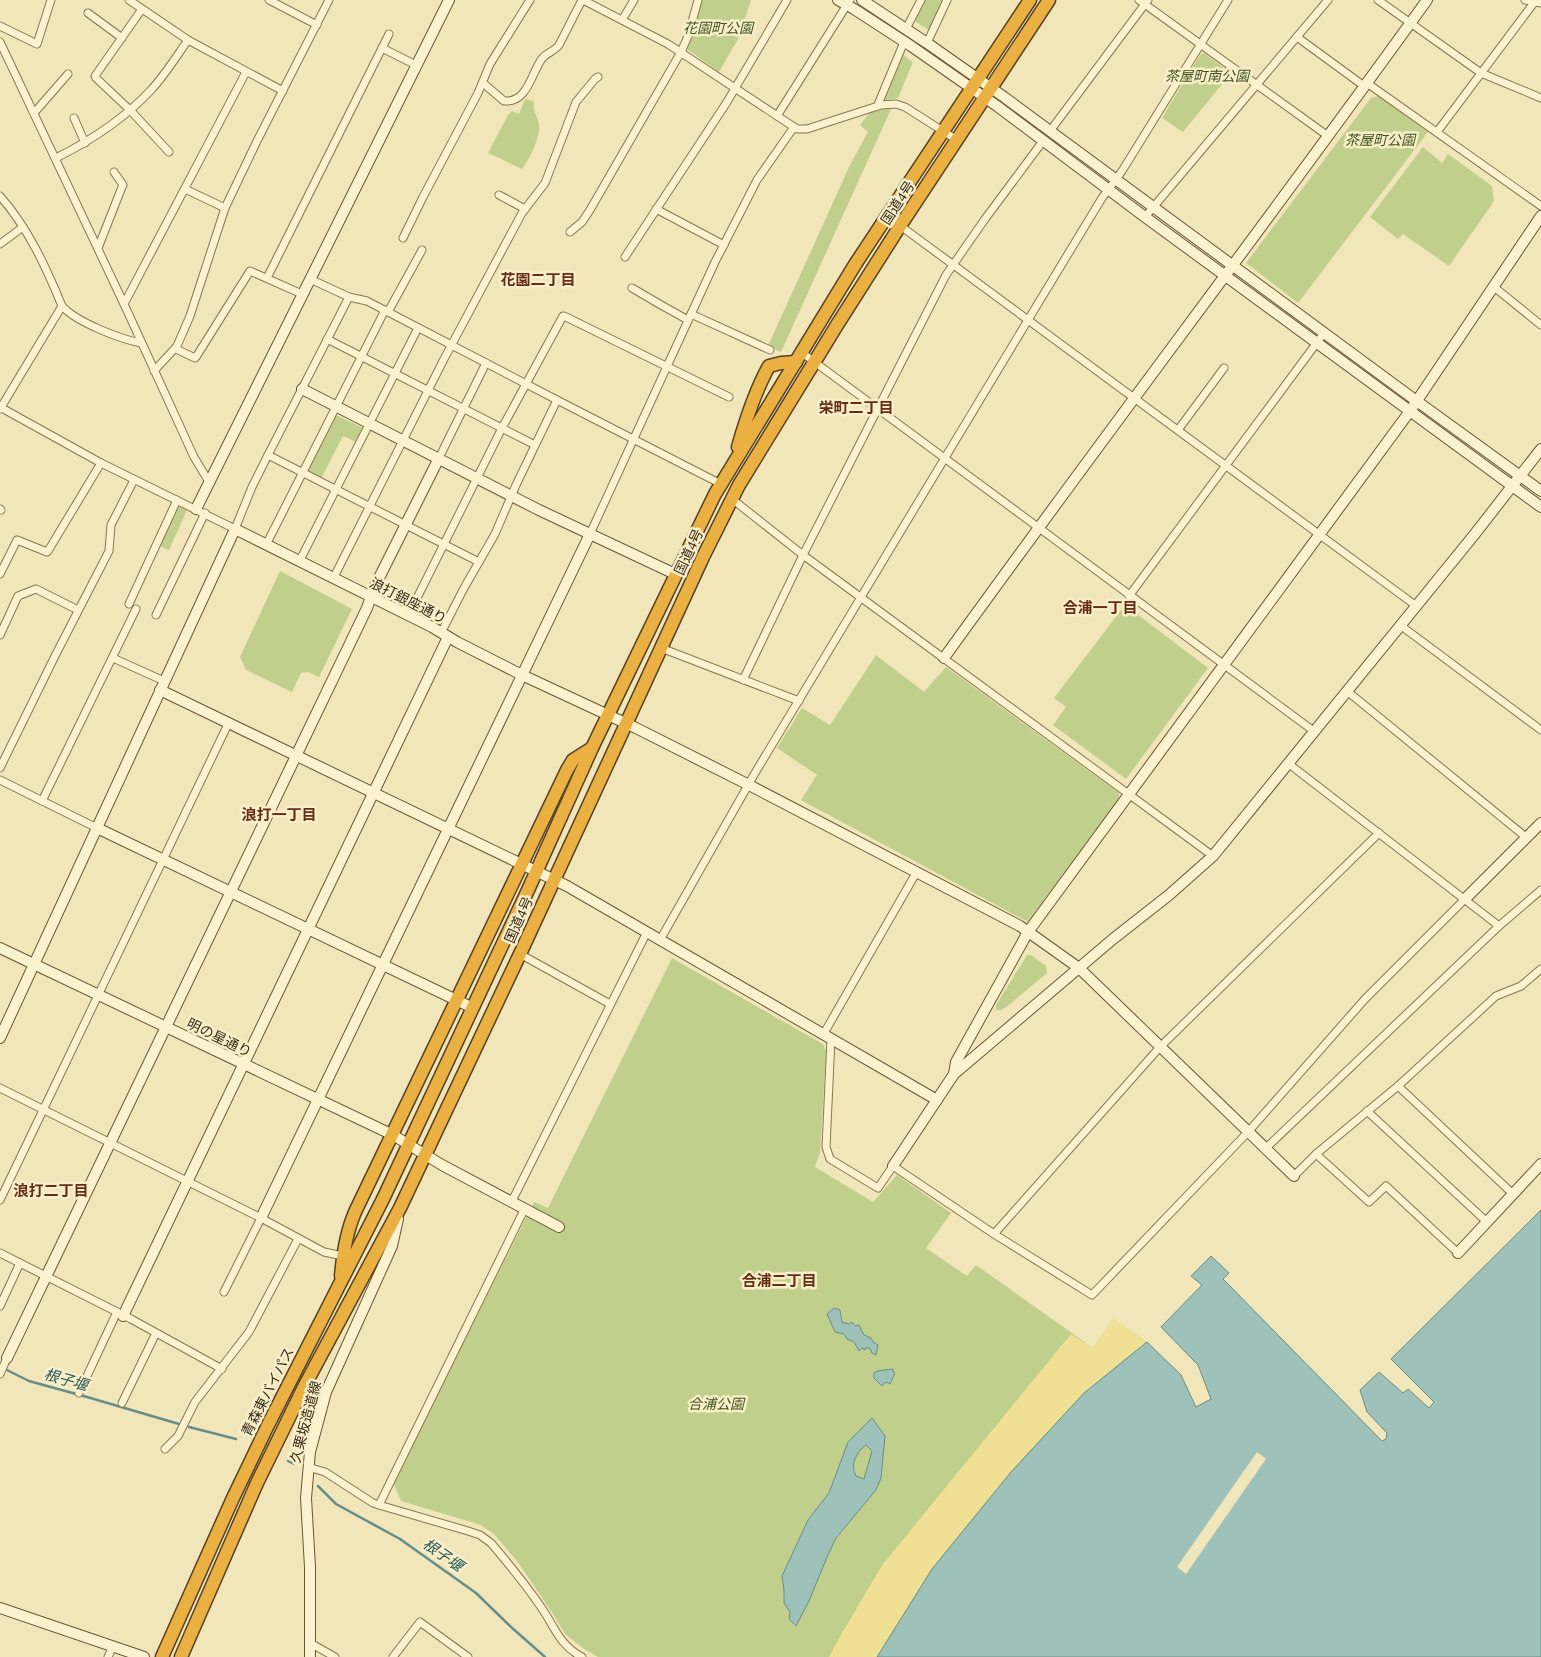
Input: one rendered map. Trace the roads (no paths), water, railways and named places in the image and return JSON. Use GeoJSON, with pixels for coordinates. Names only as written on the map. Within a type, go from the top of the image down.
{"type":"FeatureCollection","features":[{"type":"Feature","properties":{"kind":"highway","name":"国道4号"},"geometry":{"type":"LineString","coordinates":[[409,1145],[592,748],[675,574],[721,484],[887,216],[1030,0]]}},
{"type":"Feature","properties":{"kind":"highway","name":"国道4号"},"geometry":{"type":"LineString","coordinates":[[425,1155],[703,557],[732,499],[900,226],[1049,0]]}},
{"type":"Feature","properties":{"kind":"highway"},"geometry":{"type":"LineString","coordinates":[[734,461],[749,412],[769,366],[798,357]]}},
{"type":"Feature","properties":{"kind":"highway"},"geometry":{"type":"LineString","coordinates":[[340,1285],[348,1229],[571,763],[592,748]]}},
{"type":"Feature","properties":{"kind":"highway","name":"青森東バイパス"},"geometry":{"type":"LineString","coordinates":[[162,1657],[268,1425],[409,1145]]}},
{"type":"Feature","properties":{"kind":"highway"},"geometry":{"type":"LineString","coordinates":[[181,1657],[270,1456],[400,1208],[425,1155]]}},
{"type":"Feature","properties":{"kind":"street"},"geometry":{"type":"LineString","coordinates":[[0,26],[37,44],[52,0]]}},
{"type":"Feature","properties":{"kind":"street"},"geometry":{"type":"LineString","coordinates":[[130,0],[188,40],[283,91]]}},
{"type":"Feature","properties":{"kind":"street"},"geometry":{"type":"LineString","coordinates":[[269,0],[317,25]]}},
{"type":"Feature","properties":{"kind":"street"},"geometry":{"type":"LineString","coordinates":[[154,371],[176,349],[190,316],[225,208],[329,0]]}},
{"type":"Feature","properties":{"kind":"street"},"geometry":{"type":"LineString","coordinates":[[156,616],[200,511],[209,482],[449,0]]}},
{"type":"Feature","properties":{"kind":"street"},"geometry":{"type":"LineString","coordinates":[[404,238],[483,83],[494,57],[530,0]]}},
{"type":"Feature","properties":{"kind":"street"},"geometry":{"type":"LineString","coordinates":[[483,83],[504,101],[510,101],[520,96],[531,82],[543,57],[559,45],[583,0],[681,52],[794,127],[802,130],[878,106],[893,104],[900,105],[957,140]]}},
{"type":"Feature","properties":{"kind":"street"},"geometry":{"type":"LineString","coordinates":[[622,20],[634,0]]}},
{"type":"Feature","properties":{"kind":"street"},"geometry":{"type":"LineString","coordinates":[[570,232],[582,222],[590,210],[681,52],[688,36],[698,0]]}},
{"type":"Feature","properties":{"kind":"street"},"geometry":{"type":"LineString","coordinates":[[625,257],[736,88],[787,0]]}},
{"type":"Feature","properties":{"kind":"street"},"geometry":{"type":"LineString","coordinates":[[862,0],[927,43],[1043,141],[1541,507]]}},
{"type":"Feature","properties":{"kind":"street"},"geometry":{"type":"LineString","coordinates":[[906,29],[921,0]]}},
{"type":"Feature","properties":{"kind":"street"},"geometry":{"type":"LineString","coordinates":[[927,43],[947,0]]}},
{"type":"Feature","properties":{"kind":"street"},"geometry":{"type":"LineString","coordinates":[[660,940],[749,785],[1028,320],[1108,189],[1228,0]]}},
{"type":"Feature","properties":{"kind":"street"},"geometry":{"type":"LineString","coordinates":[[1145,217],[1328,0]]}},
{"type":"Feature","properties":{"kind":"street"},"geometry":{"type":"LineString","coordinates":[[1378,0],[1481,73],[1541,98]]}},
{"type":"Feature","properties":{"kind":"street"},"geometry":{"type":"LineString","coordinates":[[944,658],[1427,0]]}},
{"type":"Feature","properties":{"kind":"street"},"geometry":{"type":"LineString","coordinates":[[1525,0],[1538,2]]}},
{"type":"Feature","properties":{"kind":"street"},"geometry":{"type":"LineString","coordinates":[[1050,131],[1144,1],[1201,45],[1328,136]]}},
{"type":"Feature","properties":{"kind":"street"},"geometry":{"type":"LineString","coordinates":[[777,116],[845,2],[904,42],[976,84]]}},
{"type":"Feature","properties":{"kind":"street"},"geometry":{"type":"LineString","coordinates":[[1437,132],[1538,2]]}},
{"type":"Feature","properties":{"kind":"street"},"geometry":{"type":"LineString","coordinates":[[142,9],[95,76],[169,152]]}},
{"type":"Feature","properties":{"kind":"street"},"geometry":{"type":"LineString","coordinates":[[88,13],[122,38]]}},
{"type":"Feature","properties":{"kind":"street"},"geometry":{"type":"LineString","coordinates":[[267,278],[388,34]]}},
{"type":"Feature","properties":{"kind":"street"},"geometry":{"type":"LineString","coordinates":[[1296,37],[1437,132],[1541,206]]}},
{"type":"Feature","properties":{"kind":"street"},"geometry":{"type":"LineString","coordinates":[[56,158],[86,143],[130,110],[159,81],[188,40]]}},
{"type":"Feature","properties":{"kind":"street"},"geometry":{"type":"LineString","coordinates":[[0,42],[56,158],[194,457],[209,482]]}},
{"type":"Feature","properties":{"kind":"street"},"geometry":{"type":"LineString","coordinates":[[878,106],[904,42]]}},
{"type":"Feature","properties":{"kind":"street"},"geometry":{"type":"LineString","coordinates":[[382,48],[416,65]]}},
{"type":"Feature","properties":{"kind":"street"},"geometry":{"type":"LineString","coordinates":[[124,304],[246,72]]}},
{"type":"Feature","properties":{"kind":"street"},"geometry":{"type":"LineString","coordinates":[[34,113],[68,74]]}},
{"type":"Feature","properties":{"kind":"street"},"geometry":{"type":"LineString","coordinates":[[333,579],[452,345],[525,209],[548,178],[568,118],[576,102],[598,77]]}},
{"type":"Feature","properties":{"kind":"street"},"geometry":{"type":"LineString","coordinates":[[988,93],[1050,131],[1417,402],[1541,491]]}},
{"type":"Feature","properties":{"kind":"street"},"geometry":{"type":"LineString","coordinates":[[74,118],[86,143]]}},
{"type":"Feature","properties":{"kind":"street"},"geometry":{"type":"LineString","coordinates":[[224,1292],[590,534],[666,366],[724,245],[757,180],[794,127]]}},
{"type":"Feature","properties":{"kind":"street"},"geometry":{"type":"LineString","coordinates":[[743,680],[803,555],[953,264],[1043,141]]}},
{"type":"Feature","properties":{"kind":"street"},"geometry":{"type":"LineString","coordinates":[[98,248],[122,186],[114,172]]}},
{"type":"Feature","properties":{"kind":"street"},"geometry":{"type":"LineString","coordinates":[[185,189],[225,208]]}},
{"type":"Feature","properties":{"kind":"street"},"geometry":{"type":"LineString","coordinates":[[499,195],[525,209]]}},
{"type":"Feature","properties":{"kind":"street"},"geometry":{"type":"LineString","coordinates":[[0,196],[19,218],[40,257],[62,306],[67,312],[81,321],[141,343]]}},
{"type":"Feature","properties":{"kind":"street"},"geometry":{"type":"LineString","coordinates":[[656,210],[724,245]]}},
{"type":"Feature","properties":{"kind":"street"},"geometry":{"type":"LineString","coordinates":[[887,216],[1415,605]]}},
{"type":"Feature","properties":{"kind":"street"},"geometry":{"type":"LineString","coordinates":[[954,1074],[956,1062],[1028,932],[1417,402],[1541,216]]}},
{"type":"Feature","properties":{"kind":"street"},"geometry":{"type":"LineString","coordinates":[[0,244],[23,227]]}},
{"type":"Feature","properties":{"kind":"street"},"geometry":{"type":"LineString","coordinates":[[266,545],[336,405],[422,250]]}},
{"type":"Feature","properties":{"kind":"street"},"geometry":{"type":"LineString","coordinates":[[176,349],[196,357],[250,271],[302,294]]}},
{"type":"Feature","properties":{"kind":"street"},"geometry":{"type":"LineString","coordinates":[[310,279],[348,297],[366,301],[387,311],[721,484]]}},
{"type":"Feature","properties":{"kind":"street"},"geometry":{"type":"LineString","coordinates":[[1494,287],[1541,325]]}},
{"type":"Feature","properties":{"kind":"street"},"geometry":{"type":"LineString","coordinates":[[632,288],[660,305],[770,350]]}},
{"type":"Feature","properties":{"kind":"street"},"geometry":{"type":"LineString","coordinates":[[0,1038],[235,529],[252,487],[348,297]]}},
{"type":"Feature","properties":{"kind":"street"},"geometry":{"type":"LineString","coordinates":[[0,408],[62,306]]}},
{"type":"Feature","properties":{"kind":"street"},"geometry":{"type":"LineString","coordinates":[[408,616],[476,477],[563,316],[728,397]]}},
{"type":"Feature","properties":{"kind":"street"},"geometry":{"type":"LineString","coordinates":[[300,562],[418,328]]}},
{"type":"Feature","properties":{"kind":"street"},"geometry":{"type":"LineString","coordinates":[[1129,596],[1324,333]]}},
{"type":"Feature","properties":{"kind":"street"},"geometry":{"type":"LineString","coordinates":[[327,339],[535,445]]}},
{"type":"Feature","properties":{"kind":"street"},"geometry":{"type":"LineString","coordinates":[[798,357],[814,363],[878,409],[1315,732]]}},
{"type":"Feature","properties":{"kind":"street"},"geometry":{"type":"LineString","coordinates":[[0,1374],[230,891],[486,363]]}},
{"type":"Feature","properties":{"kind":"street"},"geometry":{"type":"LineString","coordinates":[[1178,430],[1224,368]]}},
{"type":"Feature","properties":{"kind":"street"},"geometry":{"type":"LineString","coordinates":[[302,389],[512,496],[675,574]]}},
{"type":"Feature","properties":{"kind":"street"},"geometry":{"type":"LineString","coordinates":[[79,1392],[188,1181],[374,792],[445,635],[464,588],[494,534],[557,400]]}},
{"type":"Feature","properties":{"kind":"street","name":"浪打銀座通り"},"geometry":{"type":"LineString","coordinates":[[0,408],[134,480],[200,511],[522,674],[749,785],[1020,926],[1079,968],[1294,1176]]}},
{"type":"Feature","properties":{"kind":"street"},"geometry":{"type":"LineString","coordinates":[[916,873],[827,1037],[826,1147],[830,1159],[878,1188],[954,1074],[1113,939],[1169,895],[1213,856],[1315,732],[1541,449]]}},
{"type":"Feature","properties":{"kind":"street"},"geometry":{"type":"LineString","coordinates":[[268,455],[479,562]]}},
{"type":"Feature","properties":{"kind":"street"},"geometry":{"type":"LineString","coordinates":[[0,574],[17,540],[48,552],[101,462]]}},
{"type":"Feature","properties":{"kind":"street"},"geometry":{"type":"LineString","coordinates":[[0,768],[109,551],[111,525],[134,480]]}},
{"type":"Feature","properties":{"kind":"street"},"geometry":{"type":"LineString","coordinates":[[732,499],[803,555],[1213,856]]}},
{"type":"Feature","properties":{"kind":"street"},"geometry":{"type":"LineString","coordinates":[[129,604],[177,500]]}},
{"type":"Feature","properties":{"kind":"street"},"geometry":{"type":"LineString","coordinates":[[0,635],[18,596],[37,589],[78,610]]}},
{"type":"Feature","properties":{"kind":"street"},"geometry":{"type":"LineString","coordinates":[[42,801],[136,609]]}},
{"type":"Feature","properties":{"kind":"street"},"geometry":{"type":"LineString","coordinates":[[1400,625],[1541,730]]}},
{"type":"Feature","properties":{"kind":"street"},"geometry":{"type":"LineString","coordinates":[[661,648],[799,701]]}},
{"type":"Feature","properties":{"kind":"street"},"geometry":{"type":"LineString","coordinates":[[113,658],[229,722],[554,879],[937,1100]]}},
{"type":"Feature","properties":{"kind":"street"},"geometry":{"type":"LineString","coordinates":[[1347,692],[1527,838]]}},
{"type":"Feature","properties":{"kind":"street"},"geometry":{"type":"LineString","coordinates":[[0,1200],[229,722]]}},
{"type":"Feature","properties":{"kind":"street"},"geometry":{"type":"LineString","coordinates":[[1289,764],[1499,926]]}},
{"type":"Feature","properties":{"kind":"street"},"geometry":{"type":"LineString","coordinates":[[0,780],[473,1008]]}},
{"type":"Feature","properties":{"kind":"street"},"geometry":{"type":"LineString","coordinates":[[893,1166],[994,1234],[1092,1295],[1248,1132],[1365,999],[1541,823]]}},
{"type":"Feature","properties":{"kind":"street"},"geometry":{"type":"LineString","coordinates":[[994,1234],[1160,1047],[1379,833]]}},
{"type":"Feature","properties":{"kind":"street"},"geometry":{"type":"LineString","coordinates":[[1266,1148],[1499,926],[1541,890]]}},
{"type":"Feature","properties":{"kind":"street"},"geometry":{"type":"LineString","coordinates":[[510,1203],[646,932]]}},
{"type":"Feature","properties":{"kind":"street","name":"明の星通り"},"geometry":{"type":"LineString","coordinates":[[0,948],[393,1135],[510,1203],[559,1228]]}},
{"type":"Feature","properties":{"kind":"street"},"geometry":{"type":"LineString","coordinates":[[520,954],[610,1004]]}},
{"type":"Feature","properties":{"kind":"street"},"geometry":{"type":"LineString","coordinates":[[1294,1176],[1316,1154],[1398,1086],[1496,996],[1522,986],[1541,969]]}},
{"type":"Feature","properties":{"kind":"street"},"geometry":{"type":"LineString","coordinates":[[1398,1086],[1513,1194]]}},
{"type":"Feature","properties":{"kind":"street"},"geometry":{"type":"LineString","coordinates":[[0,1088],[188,1181],[324,1252],[343,1256]]}},
{"type":"Feature","properties":{"kind":"street"},"geometry":{"type":"LineString","coordinates":[[1367,1111],[1487,1222]]}},
{"type":"Feature","properties":{"kind":"street"},"geometry":{"type":"LineString","coordinates":[[1316,1154],[1368,1202],[1386,1186],[1458,1253],[1541,1164]]}},
{"type":"Feature","properties":{"kind":"street","name":"久栗坂造道線"},"geometry":{"type":"LineString","coordinates":[[310,1657],[310,1567],[306,1498],[308,1467],[326,1392],[392,1246],[400,1208]]}},
{"type":"Feature","properties":{"kind":"street"},"geometry":{"type":"LineString","coordinates":[[379,1505],[524,1210]]}},
{"type":"Feature","properties":{"kind":"street"},"geometry":{"type":"LineString","coordinates":[[165,1450],[178,1436],[195,1402],[249,1332],[298,1238]]}},
{"type":"Feature","properties":{"kind":"street"},"geometry":{"type":"LineString","coordinates":[[0,1254],[120,1314],[222,1369]]}},
{"type":"Feature","properties":{"kind":"street"},"geometry":{"type":"LineString","coordinates":[[0,1306],[20,1264]]}},
{"type":"Feature","properties":{"kind":"street"},"geometry":{"type":"LineString","coordinates":[[122,1403],[156,1333]]}},
{"type":"Feature","properties":{"kind":"street"},"geometry":{"type":"LineString","coordinates":[[308,1467],[325,1472],[379,1505],[480,1535],[491,1543],[540,1606],[557,1636],[566,1646],[582,1657]]}},
{"type":"Feature","properties":{"kind":"street"},"geometry":{"type":"LineString","coordinates":[[0,1608],[144,1657]]}},
{"type":"Feature","properties":{"kind":"street"},"geometry":{"type":"LineString","coordinates":[[393,1657],[420,1622],[468,1657]]}},
{"type":"Feature","properties":{"kind":"street"},"geometry":{"type":"LineString","coordinates":[[310,1643],[335,1657]]}},
{"type":"Feature","properties":{"kind":"street"},"geometry":{"type":"LineString","coordinates":[[108,1657],[113,1646]]}},
{"type":"Feature","properties":{"kind":"water"},"geometry":{"type":"Polygon","coordinates":[[[1541,1210],[1541,1657],[877,1657],[932,1569],[1011,1472],[1084,1393],[1147,1342],[1181,1375],[1196,1407],[1211,1399],[1198,1365],[1161,1327],[1202,1285],[1191,1276],[1211,1256],[1229,1273],[1223,1279],[1382,1441],[1386,1439],[1387,1433],[1367,1412],[1360,1390],[1379,1372],[1403,1393],[1408,1389],[1429,1408],[1434,1402],[1391,1359],[1541,1210]]]}},
{"type":"Feature","properties":{"kind":"water"},"geometry":{"type":"Polygon","coordinates":[[[834,1308],[840,1310],[842,1322],[849,1324],[852,1322],[855,1326],[859,1325],[864,1335],[871,1338],[878,1345],[876,1355],[866,1347],[865,1350],[862,1348],[859,1351],[854,1342],[847,1339],[844,1334],[835,1332],[827,1314],[834,1308]]]}},
{"type":"Feature","properties":{"kind":"water"},"geometry":{"type":"Polygon","coordinates":[[[893,1369],[895,1373],[890,1384],[886,1382],[882,1386],[874,1378],[874,1373],[877,1371],[893,1369]]]}},
{"type":"Feature","properties":{"kind":"water"},"geometry":{"type":"Polygon","coordinates":[[[872,1418],[885,1436],[881,1478],[876,1490],[836,1538],[796,1626],[789,1619],[790,1612],[784,1603],[782,1576],[808,1520],[829,1493],[848,1442],[872,1418]],[[866,1445],[857,1455],[854,1463],[856,1476],[864,1479],[872,1451],[866,1445]]]}},
{"type":"Feature","properties":{"kind":"waterway","name":"根子堰"},"geometry":{"type":"LineString","coordinates":[[7,1370],[29,1381],[179,1424]]}},
{"type":"Feature","properties":{"kind":"waterway","name":"根子堰"},"geometry":{"type":"LineString","coordinates":[[189,1427],[236,1439]]}},
{"type":"Feature","properties":{"kind":"waterway","name":"根子堰"},"geometry":{"type":"LineString","coordinates":[[288,1461],[294,1464]]}},
{"type":"Feature","properties":{"kind":"waterway","name":"根子堰"},"geometry":{"type":"LineString","coordinates":[[318,1486],[336,1504],[400,1539],[476,1593],[545,1657]]}},
{"type":"Feature","properties":{"kind":"district","name":"花園二丁目"},"geometry":{"type":"Point","coordinates":[538,280]}},
{"type":"Feature","properties":{"kind":"district","name":"栄町二丁目"},"geometry":{"type":"Point","coordinates":[856,408]}},
{"type":"Feature","properties":{"kind":"district","name":"合浦一丁目"},"geometry":{"type":"Point","coordinates":[1100,608]}},
{"type":"Feature","properties":{"kind":"district","name":"浪打一丁目"},"geometry":{"type":"Point","coordinates":[279,815]}},
{"type":"Feature","properties":{"kind":"district","name":"浪打二丁目"},"geometry":{"type":"Point","coordinates":[51,1191]}},
{"type":"Feature","properties":{"kind":"district","name":"合浦二丁目"},"geometry":{"type":"Point","coordinates":[779,1281]}},
{"type":"Feature","properties":{"kind":"park label","name":"花園町公園"},"geometry":{"type":"Point","coordinates":[718,28]}},
{"type":"Feature","properties":{"kind":"park label","name":"茶屋町南公園"},"geometry":{"type":"Point","coordinates":[1207,76]}},
{"type":"Feature","properties":{"kind":"park label","name":"茶屋町公園"},"geometry":{"type":"Point","coordinates":[1380,140]}},
{"type":"Feature","properties":{"kind":"park label","name":"合浦公園"},"geometry":{"type":"Point","coordinates":[716,1404]}}]}
